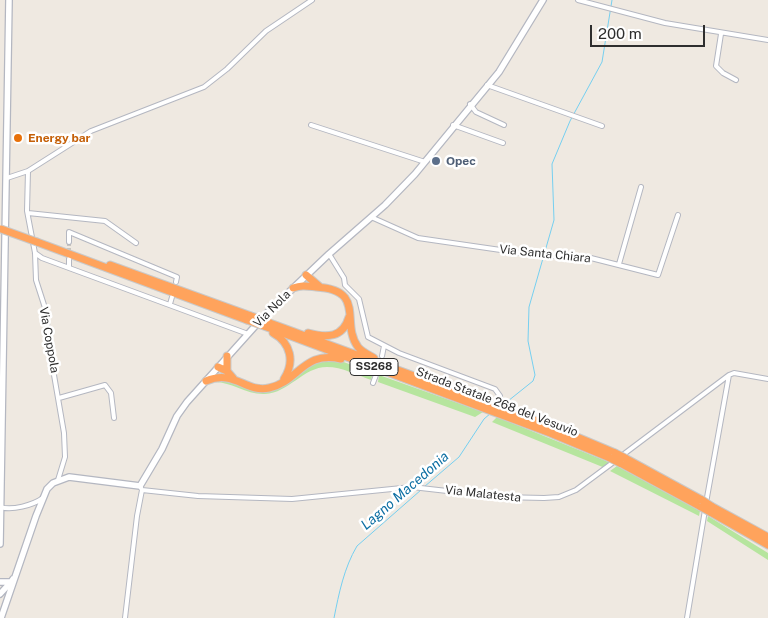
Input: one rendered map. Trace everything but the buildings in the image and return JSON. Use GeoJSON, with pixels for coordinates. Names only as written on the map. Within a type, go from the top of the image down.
{"type":"FeatureCollection","features":[{"type":"Feature","properties":{"kind":"highway","name":"Strada Statale 268 del Vesuvio"},"geometry":{"type":"LineString","coordinates":[[0,228],[68,256],[426,381],[486,407]]}},
{"type":"Feature","properties":{"kind":"highway","name":"Strada Statale 268 del Vesuvio"},"geometry":{"type":"LineString","coordinates":[[68,256],[148,277],[248,319]]}},
{"type":"Feature","properties":{"kind":"highway"},"geometry":{"type":"LineString","coordinates":[[308,286],[307,277],[312,270]]}},
{"type":"Feature","properties":{"kind":"highway","name":"SS268"},"geometry":{"type":"LineString","coordinates":[[307,277],[320,287]]}},
{"type":"Feature","properties":{"kind":"highway","name":"SS268"},"geometry":{"type":"LineString","coordinates":[[293,288],[300,285],[320,287],[341,294],[347,301],[353,334],[359,348],[376,359],[426,381]]}},
{"type":"Feature","properties":{"kind":"highway","name":"SS268"},"geometry":{"type":"LineString","coordinates":[[265,324],[329,337],[343,330],[350,311]]}},
{"type":"Feature","properties":{"kind":"highway","name":"Strada Statale 268 del Vesuvio"},"geometry":{"type":"LineString","coordinates":[[265,324],[379,373],[503,413],[622,460],[711,509],[768,537]]}},
{"type":"Feature","properties":{"kind":"highway","name":"SS268"},"geometry":{"type":"LineString","coordinates":[[265,324],[280,337],[290,352],[288,371],[281,382]]}},
{"type":"Feature","properties":{"kind":"highway"},"geometry":{"type":"LineString","coordinates":[[206,381],[225,374],[227,356]]}},
{"type":"Feature","properties":{"kind":"highway","name":"SS268"},"geometry":{"type":"LineString","coordinates":[[218,368],[233,378],[262,388],[281,382],[306,364],[324,357],[334,357],[379,373]]}},
{"type":"Feature","properties":{"kind":"highway","name":"Strada Statale 268 del Vesuvio"},"geometry":{"type":"LineString","coordinates":[[711,509],[735,527],[768,545]]}},
{"type":"Feature","properties":{"kind":"highway"},"geometry":{"type":"LineString","coordinates":[[735,527],[768,550]]}},
{"type":"Feature","properties":{"kind":"street"},"geometry":{"type":"LineString","coordinates":[[0,544],[9,0]]}},
{"type":"Feature","properties":{"kind":"street"},"geometry":{"type":"LineString","coordinates":[[7,178],[28,171],[91,130],[204,88],[227,69],[266,31],[312,0]]}},
{"type":"Feature","properties":{"kind":"street"},"geometry":{"type":"LineString","coordinates":[[312,270],[393,197],[425,162],[508,59],[543,0]]}},
{"type":"Feature","properties":{"kind":"street"},"geometry":{"type":"LineString","coordinates":[[578,0],[665,23],[721,34],[768,40]]}},
{"type":"Feature","properties":{"kind":"street"},"geometry":{"type":"LineString","coordinates":[[721,34],[716,66],[723,73],[736,80]]}},
{"type":"Feature","properties":{"kind":"street"},"geometry":{"type":"LineString","coordinates":[[487,85],[602,126]]}},
{"type":"Feature","properties":{"kind":"street"},"geometry":{"type":"LineString","coordinates":[[470,104],[476,112],[504,125]]}},
{"type":"Feature","properties":{"kind":"street"},"geometry":{"type":"LineString","coordinates":[[453,125],[503,143]]}},
{"type":"Feature","properties":{"kind":"street"},"geometry":{"type":"LineString","coordinates":[[311,126],[425,162]]}},
{"type":"Feature","properties":{"kind":"street","name":"Via Coppola"},"geometry":{"type":"LineString","coordinates":[[28,171],[28,214],[35,253],[36,280],[46,311],[65,447],[58,480]]}},
{"type":"Feature","properties":{"kind":"street"},"geometry":{"type":"LineString","coordinates":[[618,264],[641,187]]}},
{"type":"Feature","properties":{"kind":"street"},"geometry":{"type":"LineString","coordinates":[[28,214],[105,221],[136,243]]}},
{"type":"Feature","properties":{"kind":"street","name":"Via Santa Chiara"},"geometry":{"type":"LineString","coordinates":[[371,217],[418,238],[542,256],[583,256],[652,274],[659,274],[678,215]]}},
{"type":"Feature","properties":{"kind":"street"},"geometry":{"type":"LineString","coordinates":[[69,242],[69,232],[177,277],[176,282]]}},
{"type":"Feature","properties":{"kind":"street"},"geometry":{"type":"LineString","coordinates":[[35,253],[42,258],[248,334]]}},
{"type":"Feature","properties":{"kind":"street"},"geometry":{"type":"LineString","coordinates":[[329,254],[344,278],[345,286],[359,299],[368,338],[495,390],[500,396],[499,400]]}},
{"type":"Feature","properties":{"kind":"street"},"geometry":{"type":"LineString","coordinates":[[68,256],[69,267]]}},
{"type":"Feature","properties":{"kind":"street","name":"Via Nola"},"geometry":{"type":"LineString","coordinates":[[141,488],[162,449],[176,416],[227,356],[293,288],[307,277]]}},
{"type":"Feature","properties":{"kind":"street"},"geometry":{"type":"LineString","coordinates":[[170,304],[172,297]]}},
{"type":"Feature","properties":{"kind":"street"},"geometry":{"type":"LineString","coordinates":[[382,356],[384,346]]}},
{"type":"Feature","properties":{"kind":"street"},"geometry":{"type":"LineString","coordinates":[[687,618],[729,375],[734,372],[768,380]]}},
{"type":"Feature","properties":{"kind":"street"},"geometry":{"type":"LineString","coordinates":[[373,383],[379,373]]}},
{"type":"Feature","properties":{"kind":"street","name":"Via Malatesta"},"geometry":{"type":"LineString","coordinates":[[141,488],[198,496],[292,499],[412,487],[500,497],[559,497],[586,483],[729,375]]}},
{"type":"Feature","properties":{"kind":"street"},"geometry":{"type":"LineString","coordinates":[[59,398],[105,385],[111,394],[114,418]]}},
{"type":"Feature","properties":{"kind":"street"},"geometry":{"type":"LineString","coordinates":[[0,617],[10,595],[13,580],[47,489],[58,480],[77,478],[141,488],[125,618]]}},
{"type":"Feature","properties":{"kind":"street"},"geometry":{"type":"LineString","coordinates":[[0,507],[10,508],[36,503],[43,498]]}},
{"type":"Feature","properties":{"kind":"street"},"geometry":{"type":"LineString","coordinates":[[0,582],[13,580]]}},
{"type":"Feature","properties":{"kind":"street"},"geometry":{"type":"LineString","coordinates":[[0,594],[13,580]]}},
{"type":"Feature","properties":{"kind":"street"},"geometry":{"type":"LineString","coordinates":[[0,598],[10,595]]}},
{"type":"Feature","properties":{"kind":"green space"},"geometry":{"type":"Polygon","coordinates":[[[323,360],[341,361],[373,373],[371,380],[344,370],[327,367],[311,371],[274,393],[258,394],[220,382],[213,382],[224,379],[259,392],[303,367],[323,360]]]}},
{"type":"Feature","properties":{"kind":"green space"},"geometry":{"type":"Polygon","coordinates":[[[379,375],[483,412],[475,417],[378,382],[379,375]]]}},
{"type":"Feature","properties":{"kind":"green space"},"geometry":{"type":"Polygon","coordinates":[[[497,417],[611,463],[605,468],[492,422],[497,417]]]}},
{"type":"Feature","properties":{"kind":"green space"},"geometry":{"type":"Polygon","coordinates":[[[617,466],[700,511],[699,516],[610,471],[617,466]]]}},
{"type":"Feature","properties":{"kind":"green space"},"geometry":{"type":"Polygon","coordinates":[[[708,516],[768,553],[768,560],[707,521],[708,516]]]}},
{"type":"Feature","properties":{"kind":"waterway","name":"Lagno Macedonia"},"geometry":{"type":"LineString","coordinates":[[503,405],[533,381],[535,375],[528,341],[529,307],[554,220],[552,164],[570,121],[602,62],[612,0]]}},
{"type":"Feature","properties":{"kind":"waterway","name":"Lagno Macedonia"},"geometry":{"type":"LineString","coordinates":[[424,487],[459,457],[484,419],[491,413]]}},
{"type":"Feature","properties":{"kind":"waterway","name":"Lagno Macedonia"},"geometry":{"type":"LineString","coordinates":[[334,618],[345,572],[357,546],[421,490]]}},
{"type":"Feature","properties":{"kind":"tunnel"},"geometry":{"type":"LineString","coordinates":[[69,242],[69,254]]}},
{"type":"Feature","properties":{"kind":"place","name":"Energy bar"},"geometry":{"type":"Point","coordinates":[18,138]}},
{"type":"Feature","properties":{"kind":"place","name":"Opec"},"geometry":{"type":"Point","coordinates":[436,161]}}]}
